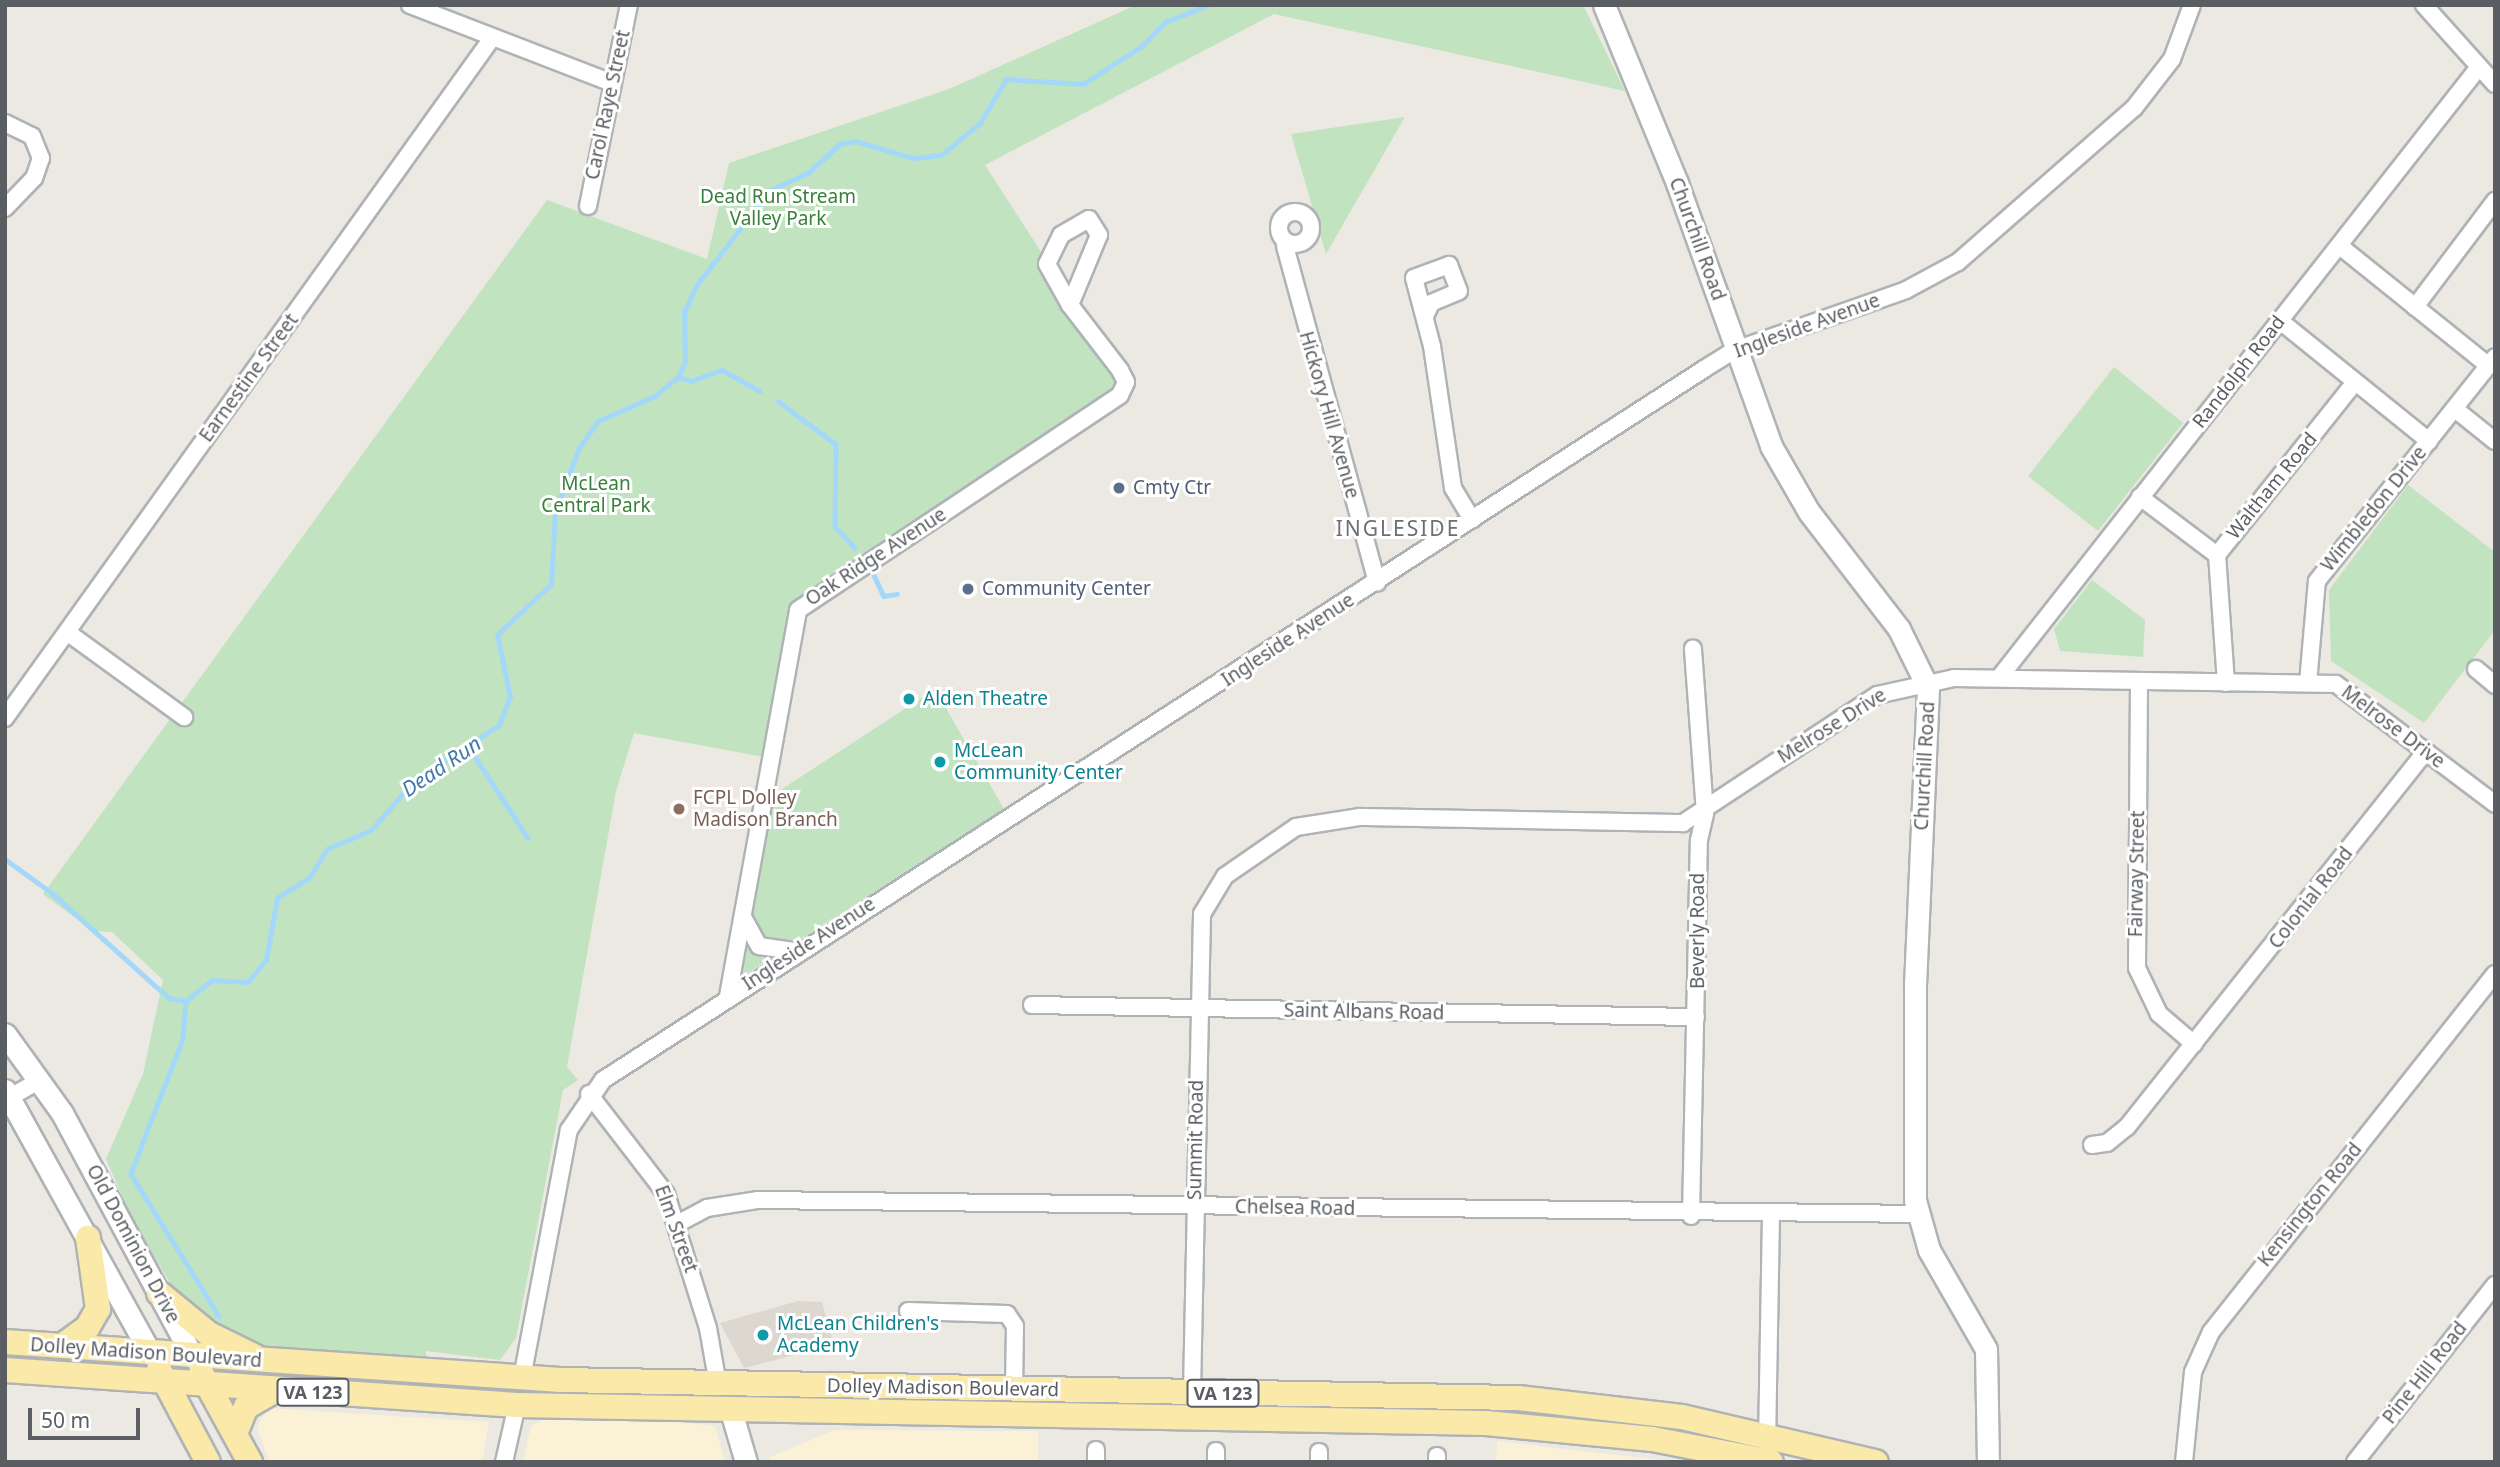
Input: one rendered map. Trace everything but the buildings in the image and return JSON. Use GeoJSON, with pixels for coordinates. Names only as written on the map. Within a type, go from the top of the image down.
{"type":"FeatureCollection","features":[{"type":"Feature","properties":{"kind":"main road"},"geometry":{"type":"LineString","coordinates":[[62,1346],[87,1328],[98,1309],[88,1238]]}},
{"type":"Feature","properties":{"kind":"main road"},"geometry":{"type":"LineString","coordinates":[[159,1293],[209,1334],[267,1362]]}},
{"type":"Feature","properties":{"kind":"main road","name":"Dolley Madison Boulevard"},"geometry":{"type":"LineString","coordinates":[[5,1342],[193,1357],[561,1380],[1574,1402],[1767,1433],[1876,1462]]}},
{"type":"Feature","properties":{"kind":"main road","name":"Old Dominion Drive"},"geometry":{"type":"LineString","coordinates":[[151,1354],[208,1462]]}},
{"type":"Feature","properties":{"kind":"main road","name":"Old Dominion Drive"},"geometry":{"type":"LineString","coordinates":[[193,1357],[250,1462]]}},
{"type":"Feature","properties":{"kind":"main road","name":"Dolley Madison Boulevard"},"geometry":{"type":"LineString","coordinates":[[5,1370],[517,1405],[1486,1423],[1652,1438],[1769,1461]]}},
{"type":"Feature","properties":{"kind":"main road"},"geometry":{"type":"LineString","coordinates":[[453,1401],[506,1389],[522,1378]]}},
{"type":"Feature","properties":{"kind":"main road"},"geometry":{"type":"LineString","coordinates":[[517,1405],[530,1391],[561,1380]]}},
{"type":"Feature","properties":{"kind":"main road"},"geometry":{"type":"LineString","coordinates":[[235,1434],[246,1408],[275,1390]]}},
{"type":"Feature","properties":{"kind":"street"},"geometry":{"type":"LineString","coordinates":[[410,5],[612,83]]}},
{"type":"Feature","properties":{"kind":"street","name":"Carol Raye Street"},"geometry":{"type":"LineString","coordinates":[[588,206],[629,5]]}},
{"type":"Feature","properties":{"kind":"street","name":"Churchill Road"},"geometry":{"type":"LineString","coordinates":[[1604,5],[1677,183],[1735,350],[1790,482],[1899,629],[1925,681],[1913,1080],[1917,1214],[1934,1261],[1986,1349],[1988,1462]]}},
{"type":"Feature","properties":{"kind":"street","name":"Ingleside Avenue"},"geometry":{"type":"LineString","coordinates":[[522,1378],[569,1130],[589,1094],[728,996],[1377,583],[1735,350],[1906,290],[1958,262],[2134,108],[2172,59],[2192,5]]}},
{"type":"Feature","properties":{"kind":"street"},"geometry":{"type":"LineString","coordinates":[[2448,5],[2429,11],[2495,84]]}},
{"type":"Feature","properties":{"kind":"street","name":"Earnestine Street"},"geometry":{"type":"LineString","coordinates":[[5,718],[492,38]]}},
{"type":"Feature","properties":{"kind":"street","name":"Randolph Road"},"geometry":{"type":"LineString","coordinates":[[1999,678],[2279,320],[2341,247],[2479,66]]}},
{"type":"Feature","properties":{"kind":"street"},"geometry":{"type":"LineString","coordinates":[[5,123],[32,136],[41,158],[34,178],[5,208]]}},
{"type":"Feature","properties":{"kind":"street"},"geometry":{"type":"LineString","coordinates":[[2415,307],[2495,201]]}},
{"type":"Feature","properties":{"kind":"street","name":"Oak Ridge Avenue"},"geometry":{"type":"LineString","coordinates":[[728,996],[798,610],[1121,395],[1126,382],[1120,370],[1070,306],[1047,264],[1061,235],[1089,219],[1099,235],[1070,306]]}},
{"type":"Feature","properties":{"kind":"street","name":"Hickory Hill Avenue"},"geometry":{"type":"LineString","coordinates":[[1285,246],[1297,306],[1377,583]]}},
{"type":"Feature","properties":{"kind":"street"},"geometry":{"type":"LineString","coordinates":[[2341,247],[2415,307],[2491,361]]}},
{"type":"Feature","properties":{"kind":"street"},"geometry":{"type":"LineString","coordinates":[[1425,316],[1454,488],[1472,520]]}},
{"type":"Feature","properties":{"kind":"street"},"geometry":{"type":"LineString","coordinates":[[2279,320],[2429,440]]}},
{"type":"Feature","properties":{"kind":"street","name":"Wimbledon Drive"},"geometry":{"type":"LineString","coordinates":[[2308,683],[2317,580],[2491,361]]}},
{"type":"Feature","properties":{"kind":"street","name":"Waltham Road"},"geometry":{"type":"LineString","coordinates":[[2225,683],[2217,555],[2355,382]]}},
{"type":"Feature","properties":{"kind":"street"},"geometry":{"type":"LineString","coordinates":[[2455,409],[2495,440]]}},
{"type":"Feature","properties":{"kind":"street"},"geometry":{"type":"LineString","coordinates":[[2140,497],[2217,555]]}},
{"type":"Feature","properties":{"kind":"street"},"geometry":{"type":"LineString","coordinates":[[67,632],[184,718]]}},
{"type":"Feature","properties":{"kind":"street","name":"Beverly Road"},"geometry":{"type":"LineString","coordinates":[[1691,1216],[1704,813],[1693,648]]}},
{"type":"Feature","properties":{"kind":"street"},"geometry":{"type":"LineString","coordinates":[[2476,669],[2495,685]]}},
{"type":"Feature","properties":{"kind":"street","name":"Melrose Drive"},"geometry":{"type":"LineString","coordinates":[[1212,891],[1272,839],[1323,820],[1683,823],[1704,813],[1877,695],[1925,681],[1999,678],[2308,683],[2345,686],[2495,804]]}},
{"type":"Feature","properties":{"kind":"street","name":"Fairway Street"},"geometry":{"type":"LineString","coordinates":[[2139,681],[2137,968],[2154,1006],[2194,1044]]}},
{"type":"Feature","properties":{"kind":"street","name":"Colonial Road"},"geometry":{"type":"LineString","coordinates":[[2092,1145],[2127,1127],[2426,751]]}},
{"type":"Feature","properties":{"kind":"street","name":"Summit Road"},"geometry":{"type":"LineString","coordinates":[[1192,1392],[1199,938],[1212,891]]}},
{"type":"Feature","properties":{"kind":"street"},"geometry":{"type":"LineString","coordinates":[[743,914],[759,946],[776,953],[800,950]]}},
{"type":"Feature","properties":{"kind":"street","name":"Kensington Road"},"geometry":{"type":"LineString","coordinates":[[2184,1462],[2193,1372],[2218,1321],[2495,974]]}},
{"type":"Feature","properties":{"kind":"street","name":"Saint Albans Road"},"geometry":{"type":"LineString","coordinates":[[1032,1005],[1696,1017]]}},
{"type":"Feature","properties":{"kind":"street","name":"Old Dominion Drive"},"geometry":{"type":"LineString","coordinates":[[5,1034],[40,1080],[193,1357]]}},
{"type":"Feature","properties":{"kind":"street"},"geometry":{"type":"LineString","coordinates":[[7,1096],[40,1080]]}},
{"type":"Feature","properties":{"kind":"street","name":"Elm Street"},"geometry":{"type":"LineString","coordinates":[[589,1094],[655,1174],[677,1224],[718,1385]]}},
{"type":"Feature","properties":{"kind":"street","name":"Old Dominion Drive"},"geometry":{"type":"LineString","coordinates":[[7,1096],[151,1354]]}},
{"type":"Feature","properties":{"kind":"street","name":"Chelsea Road"},"geometry":{"type":"LineString","coordinates":[[677,1224],[707,1208],[758,1200],[1691,1216],[1917,1214]]}},
{"type":"Feature","properties":{"kind":"street"},"geometry":{"type":"LineString","coordinates":[[1769,1461],[1767,1433],[1772,1216]]}},
{"type":"Feature","properties":{"kind":"street","name":"Pine Hill Road"},"geometry":{"type":"LineString","coordinates":[[2355,1462],[2495,1285]]}},
{"type":"Feature","properties":{"kind":"street"},"geometry":{"type":"LineString","coordinates":[[908,1311],[1007,1314],[1015,1326],[1014,1389]]}},
{"type":"Feature","properties":{"kind":"street"},"geometry":{"type":"LineString","coordinates":[[504,1462],[517,1405]]}},
{"type":"Feature","properties":{"kind":"street"},"geometry":{"type":"LineString","coordinates":[[731,1411],[746,1462]]}},
{"type":"Feature","properties":{"kind":"shaded area"},"geometry":{"type":"Polygon","coordinates":[[[798,1301],[822,1302],[834,1345],[744,1368],[720,1323],[798,1301]]]}},
{"type":"Feature","properties":{"kind":"shaded area"},"geometry":{"type":"Polygon","coordinates":[[[268,1408],[489,1422],[482,1462],[269,1462],[257,1426],[268,1408]]]}},
{"type":"Feature","properties":{"kind":"shaded area"},"geometry":{"type":"Polygon","coordinates":[[[608,1414],[715,1426],[725,1462],[523,1462],[531,1426],[551,1416],[608,1414]]]}},
{"type":"Feature","properties":{"kind":"shaded area"},"geometry":{"type":"Polygon","coordinates":[[[835,1430],[1038,1431],[1038,1462],[771,1462],[770,1457],[835,1430]]]}},
{"type":"Feature","properties":{"kind":"shaded area"},"geometry":{"type":"Polygon","coordinates":[[[1497,1441],[1678,1462],[1496,1462],[1497,1441]]]}},
{"type":"Feature","properties":{"kind":"green space","name":"McLean Central Park"},"geometry":{"type":"Polygon","coordinates":[[[1136,5],[1583,5],[1625,91],[1274,14],[985,165],[1125,382],[799,600],[764,757],[634,733],[616,791],[567,1067],[578,1080],[563,1090],[516,1338],[500,1360],[426,1351],[426,1362],[260,1346],[193,1322],[130,1215],[106,1159],[143,1074],[163,980],[112,932],[93,931],[43,894],[547,200],[707,259],[729,163],[949,89],[1136,5]]]}},
{"type":"Feature","properties":{"kind":"green space"},"geometry":{"type":"Polygon","coordinates":[[[1405,117],[1326,254],[1291,134],[1405,117]]]}},
{"type":"Feature","properties":{"kind":"green space"},"geometry":{"type":"Polygon","coordinates":[[[2114,367],[2183,423],[2098,531],[2028,476],[2114,367]]]}},
{"type":"Feature","properties":{"kind":"green space"},"geometry":{"type":"Polygon","coordinates":[[[2408,485],[2495,552],[2495,630],[2424,723],[2331,661],[2329,590],[2408,485]]]}},
{"type":"Feature","properties":{"kind":"green space"},"geometry":{"type":"Polygon","coordinates":[[[2092,580],[2145,620],[2143,657],[2060,651],[2054,629],[2092,580]]]}},
{"type":"Feature","properties":{"kind":"green space"},"geometry":{"type":"Polygon","coordinates":[[[935,689],[1004,809],[730,984],[770,797],[935,689]]]}},
{"type":"Feature","properties":{"kind":"waterway","name":"Dead Run"},"geometry":{"type":"LineString","coordinates":[[5,859],[52,893],[169,998],[186,1001],[212,980],[248,982],[266,960],[277,898],[309,878],[327,849],[371,830],[414,781],[499,725],[510,697],[497,635],[551,584],[555,512],[579,448],[598,421],[655,396],[678,377],[685,362],[684,312],[696,286],[770,190],[808,173],[840,144],[855,141],[913,158],[941,155],[980,123],[1006,79],[1083,84],[1142,46],[1165,22],[1208,5]]}},
{"type":"Feature","properties":{"kind":"waterway"},"geometry":{"type":"LineString","coordinates":[[678,377],[691,381],[722,370],[760,391]]}},
{"type":"Feature","properties":{"kind":"waterway"},"geometry":{"type":"LineString","coordinates":[[778,401],[836,444],[835,526],[855,548]]}},
{"type":"Feature","properties":{"kind":"waterway"},"geometry":{"type":"LineString","coordinates":[[874,575],[884,596],[897,594]]}},
{"type":"Feature","properties":{"kind":"waterway"},"geometry":{"type":"LineString","coordinates":[[470,749],[528,838]]}},
{"type":"Feature","properties":{"kind":"waterway"},"geometry":{"type":"LineString","coordinates":[[186,1001],[183,1039],[131,1174],[219,1316]]}},
{"type":"Feature","properties":{"kind":"place","name":"Cmty Ctr"},"geometry":{"type":"Point","coordinates":[1119,488]}},
{"type":"Feature","properties":{"kind":"place","name":"Community Center"},"geometry":{"type":"Point","coordinates":[968,589]}},
{"type":"Feature","properties":{"kind":"place","name":"Alden Theatre"},"geometry":{"type":"Point","coordinates":[909,699]}},
{"type":"Feature","properties":{"kind":"place","name":"McLean Community Center"},"geometry":{"type":"Point","coordinates":[940,762]}},
{"type":"Feature","properties":{"kind":"place","name":"FCPL Dolley Madison Branch"},"geometry":{"type":"Point","coordinates":[679,809]}},
{"type":"Feature","properties":{"kind":"place","name":"McLean Children's Academy"},"geometry":{"type":"Point","coordinates":[763,1335]}},
{"type":"Feature","properties":{"kind":"district","name":"INGLESIDE"},"geometry":{"type":"Point","coordinates":[1398,528]}},
{"type":"Feature","properties":{"kind":"park label","name":"Dead Run Stream Valley Park"},"geometry":{"type":"Point","coordinates":[778,208]}}]}
